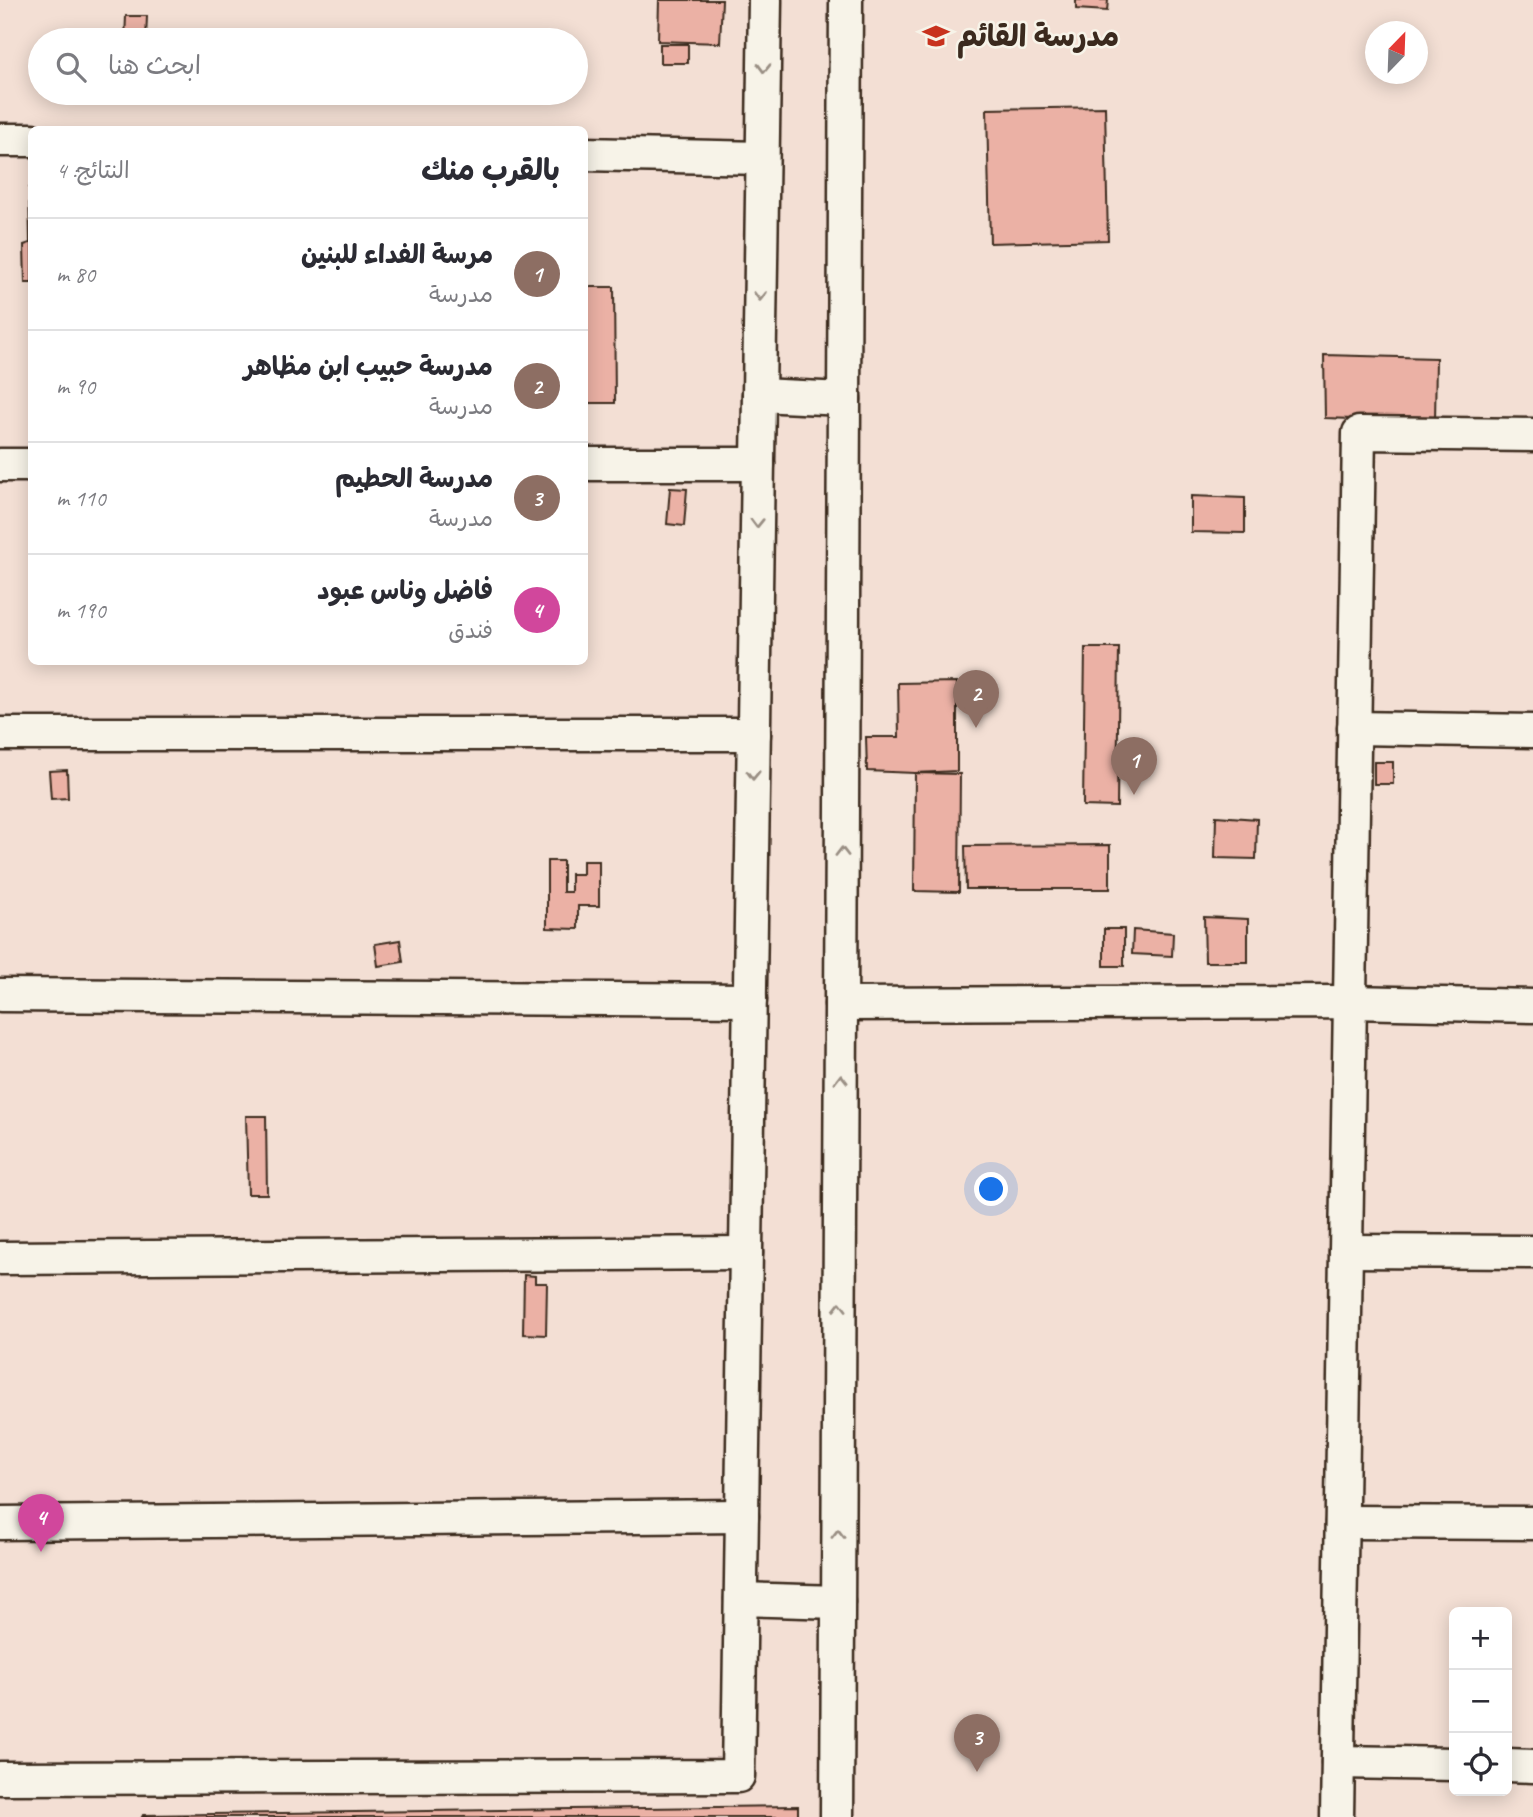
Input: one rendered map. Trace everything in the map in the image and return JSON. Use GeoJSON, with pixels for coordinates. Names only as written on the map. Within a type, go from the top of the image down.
{"type":"FeatureCollection","features":[{"type":"Feature","properties":{"kind":"street"},"geometry":{"type":"LineString","coordinates":[[0,1778],[738,1776],[765,0]]}},
{"type":"Feature","properties":{"kind":"street"},"geometry":{"type":"LineString","coordinates":[[837,1817],[846,0]]}},
{"type":"Feature","properties":{"kind":"street"},"geometry":{"type":"LineString","coordinates":[[0,140],[28,140]]}},
{"type":"Feature","properties":{"kind":"street"},"geometry":{"type":"LineString","coordinates":[[588,154],[762,158]]}},
{"type":"Feature","properties":{"kind":"street"},"geometry":{"type":"LineString","coordinates":[[759,395],[844,399]]}},
{"type":"Feature","properties":{"kind":"street"},"geometry":{"type":"LineString","coordinates":[[1337,1817],[1359,433],[1533,435]]}},
{"type":"Feature","properties":{"kind":"street"},"geometry":{"type":"LineString","coordinates":[[588,464],[758,464]]}},
{"type":"Feature","properties":{"kind":"street"},"geometry":{"type":"LineString","coordinates":[[0,465],[28,465]]}},
{"type":"Feature","properties":{"kind":"street"},"geometry":{"type":"LineString","coordinates":[[1354,728],[1533,730]]}},
{"type":"Feature","properties":{"kind":"street"},"geometry":{"type":"LineString","coordinates":[[0,734],[754,734]]}},
{"type":"Feature","properties":{"kind":"street"},"geometry":{"type":"LineString","coordinates":[[0,995],[750,1000]]}},
{"type":"Feature","properties":{"kind":"street"},"geometry":{"type":"LineString","coordinates":[[841,1004],[1350,1002],[1533,1006]]}},
{"type":"Feature","properties":{"kind":"street"},"geometry":{"type":"LineString","coordinates":[[1346,1251],[1533,1252]]}},
{"type":"Feature","properties":{"kind":"street"},"geometry":{"type":"LineString","coordinates":[[0,1258],[746,1253]]}},
{"type":"Feature","properties":{"kind":"street"},"geometry":{"type":"LineString","coordinates":[[0,1523],[742,1516]]}},
{"type":"Feature","properties":{"kind":"street"},"geometry":{"type":"LineString","coordinates":[[1342,1522],[1533,1523]]}},
{"type":"Feature","properties":{"kind":"street"},"geometry":{"type":"LineString","coordinates":[[741,1599],[838,1602]]}},
{"type":"Feature","properties":{"kind":"street"},"geometry":{"type":"LineString","coordinates":[[1338,1762],[1449,1764]]}},
{"type":"Feature","properties":{"kind":"street"},"geometry":{"type":"LineString","coordinates":[[1512,1765],[1533,1766]]}},
{"type":"Feature","properties":{"kind":"building"},"geometry":{"type":"Polygon","coordinates":[[[659,0],[722,0],[720,43],[658,41],[659,0]]]}},
{"type":"Feature","properties":{"kind":"building"},"geometry":{"type":"Polygon","coordinates":[[[1076,0],[1108,0],[1107,11],[1076,9],[1076,0]]]}},
{"type":"Feature","properties":{"kind":"building"},"geometry":{"type":"Polygon","coordinates":[[[126,16],[147,16],[146,28],[126,28],[126,16]]]}},
{"type":"Feature","properties":{"kind":"building"},"geometry":{"type":"Polygon","coordinates":[[[660,44],[688,44],[688,63],[660,63],[660,44]]]}},
{"type":"Feature","properties":{"kind":"building"},"geometry":{"type":"Polygon","coordinates":[[[1105,107],[1108,240],[990,243],[987,109],[1105,107]]]}},
{"type":"Feature","properties":{"kind":"building"},"geometry":{"type":"Polygon","coordinates":[[[28,244],[28,283],[25,283],[24,245],[28,244]]]}},
{"type":"Feature","properties":{"kind":"building"},"geometry":{"type":"Polygon","coordinates":[[[588,287],[614,287],[615,403],[588,403],[588,287]]]}},
{"type":"Feature","properties":{"kind":"building"},"geometry":{"type":"Polygon","coordinates":[[[1324,355],[1436,358],[1435,422],[1325,418],[1324,355]]]}},
{"type":"Feature","properties":{"kind":"building"},"geometry":{"type":"Polygon","coordinates":[[[670,488],[687,489],[684,526],[667,524],[670,488]]]}},
{"type":"Feature","properties":{"kind":"building"},"geometry":{"type":"Polygon","coordinates":[[[1191,496],[1245,498],[1245,533],[1191,532],[1191,496]]]}},
{"type":"Feature","properties":{"kind":"building"},"geometry":{"type":"Polygon","coordinates":[[[1085,648],[1119,648],[1117,807],[1083,806],[1085,648]]]}},
{"type":"Feature","properties":{"kind":"building"},"geometry":{"type":"Polygon","coordinates":[[[957,682],[957,771],[867,771],[866,737],[899,737],[898,683],[957,682]]]}},
{"type":"Feature","properties":{"kind":"building"},"geometry":{"type":"Polygon","coordinates":[[[1374,762],[1393,762],[1393,784],[1374,784],[1374,762]]]}},
{"type":"Feature","properties":{"kind":"building"},"geometry":{"type":"Polygon","coordinates":[[[67,770],[68,798],[51,799],[49,771],[67,770]]]}},
{"type":"Feature","properties":{"kind":"building"},"geometry":{"type":"Polygon","coordinates":[[[915,773],[960,774],[959,892],[914,891],[915,773]]]}},
{"type":"Feature","properties":{"kind":"building"},"geometry":{"type":"Polygon","coordinates":[[[1216,816],[1257,819],[1256,859],[1215,858],[1216,816]]]}},
{"type":"Feature","properties":{"kind":"building"},"geometry":{"type":"Polygon","coordinates":[[[1110,845],[1110,889],[966,889],[965,846],[1110,845]]]}},
{"type":"Feature","properties":{"kind":"building"},"geometry":{"type":"Polygon","coordinates":[[[547,861],[563,861],[563,892],[571,892],[571,874],[583,874],[583,861],[599,861],[599,906],[578,906],[578,929],[547,928],[547,861]]]}},
{"type":"Feature","properties":{"kind":"building"},"geometry":{"type":"Polygon","coordinates":[[[1204,917],[1248,919],[1248,962],[1205,962],[1204,917]]]}},
{"type":"Feature","properties":{"kind":"building"},"geometry":{"type":"Polygon","coordinates":[[[1104,929],[1124,929],[1124,966],[1104,966],[1104,929]]]}},
{"type":"Feature","properties":{"kind":"building"},"geometry":{"type":"Polygon","coordinates":[[[1133,930],[1173,933],[1172,956],[1132,954],[1133,930]]]}},
{"type":"Feature","properties":{"kind":"building"},"geometry":{"type":"Polygon","coordinates":[[[400,940],[403,962],[378,966],[375,944],[400,940]]]}},
{"type":"Feature","properties":{"kind":"building"},"geometry":{"type":"Polygon","coordinates":[[[246,1116],[266,1116],[267,1194],[248,1194],[246,1116]]]}},
{"type":"Feature","properties":{"kind":"building"},"geometry":{"type":"Polygon","coordinates":[[[524,1275],[535,1276],[535,1283],[547,1283],[546,1335],[523,1334],[524,1275]]]}},
{"type":"Feature","properties":{"kind":"building"},"geometry":{"type":"Polygon","coordinates":[[[798,1806],[798,1817],[142,1817],[143,1815],[798,1806]]]}},
{"type":"Feature","properties":{"kind":"place","name":"مدرسة القائم"},"geometry":{"type":"Point","coordinates":[936,36]}},
{"type":"Feature","properties":{"kind":"place","name":"مدرسة حبيب ابن مظاهر"},"geometry":{"type":"Point","coordinates":[976,728]}},
{"type":"Feature","properties":{"kind":"place","name":"مرسة الفداء للبنين"},"geometry":{"type":"Point","coordinates":[1134,795]}},
{"type":"Feature","properties":{"kind":"place","name":"فاضل وناس عبود"},"geometry":{"type":"Point","coordinates":[41,1552]}},
{"type":"Feature","properties":{"kind":"place","name":"مدرسة الحطيم"},"geometry":{"type":"Point","coordinates":[977,1772]}}]}
